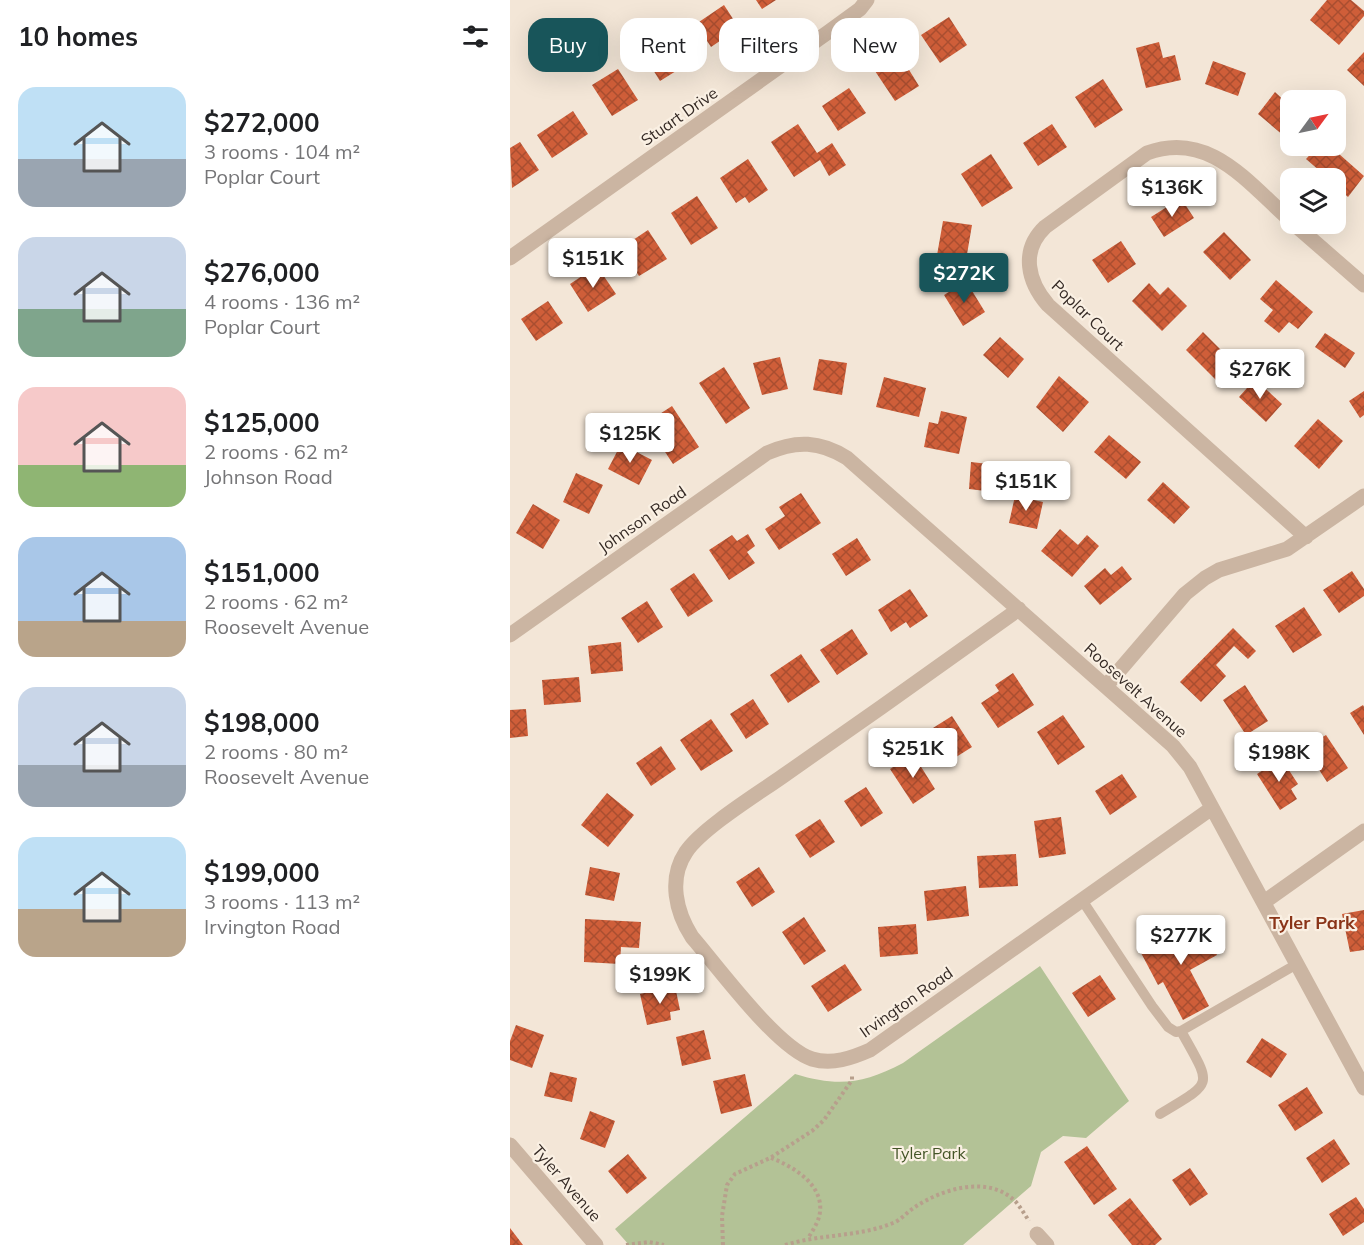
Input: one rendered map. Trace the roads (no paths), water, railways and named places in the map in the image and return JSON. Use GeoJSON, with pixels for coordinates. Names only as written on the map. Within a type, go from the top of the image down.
{"type":"FeatureCollection","features":[{"type":"Feature","properties":{"kind":"street","name":"Stuart Drive"},"geometry":{"type":"LineString","coordinates":[[510,258],[827,33],[867,0]]}},
{"type":"Feature","properties":{"kind":"street","name":"Poplar Court"},"geometry":{"type":"LineString","coordinates":[[1280,211],[1213,154],[1183,146],[1165,146],[1147,153],[1045,227],[1033,243],[1028,269],[1032,283],[1048,305],[1306,537]]}},
{"type":"Feature","properties":{"kind":"street"},"geometry":{"type":"LineString","coordinates":[[1305,234],[1364,285]]}},
{"type":"Feature","properties":{"kind":"street","name":"Roosevelt Avenue"},"geometry":{"type":"LineString","coordinates":[[800,443],[832,448],[847,458],[1173,746],[1190,767],[1364,1088]]}},
{"type":"Feature","properties":{"kind":"street","name":"Johnson Road"},"geometry":{"type":"LineString","coordinates":[[510,635],[767,453],[780,447],[800,443]]}},
{"type":"Feature","properties":{"kind":"street"},"geometry":{"type":"LineString","coordinates":[[1106,686],[1185,594],[1205,578],[1219,570],[1287,549],[1364,496]]}},
{"type":"Feature","properties":{"kind":"street","name":"Irvington Road"},"geometry":{"type":"LineString","coordinates":[[1019,609],[703,835],[685,853],[679,867],[677,906],[683,922],[777,1035],[803,1055],[814,1060],[850,1059],[870,1050],[1212,808]]}},
{"type":"Feature","properties":{"kind":"street"},"geometry":{"type":"LineString","coordinates":[[1264,902],[1364,831]]}},
{"type":"Feature","properties":{"kind":"street","name":"Tyler Avenue"},"geometry":{"type":"LineString","coordinates":[[510,1144],[596,1245]]}},
{"type":"Feature","properties":{"kind":"lane"},"geometry":{"type":"LineString","coordinates":[[1082,900],[1152,1006],[1168,1027],[1176,1032],[1297,964]]}},
{"type":"Feature","properties":{"kind":"lane"},"geometry":{"type":"LineString","coordinates":[[1160,1114],[1200,1090],[1204,1082],[1203,1070],[1181,1031]]}},
{"type":"Feature","properties":{"kind":"district","name":"Tyler Park"},"geometry":{"type":"Point","coordinates":[1312,922]}}]}
